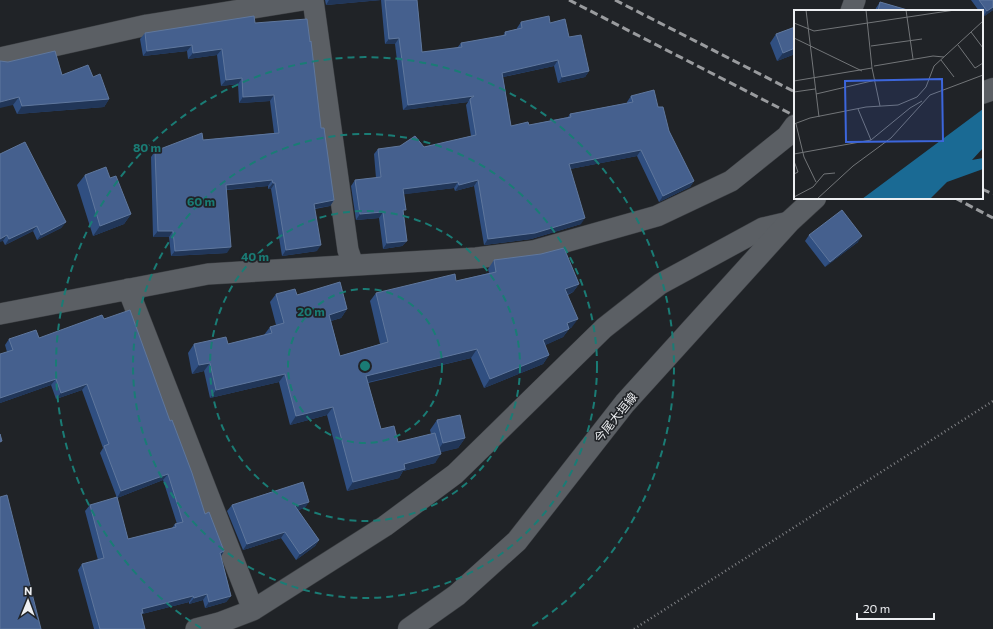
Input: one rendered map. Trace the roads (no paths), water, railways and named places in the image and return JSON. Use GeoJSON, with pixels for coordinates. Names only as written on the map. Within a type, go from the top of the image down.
{"type":"FeatureCollection","features":[{"type":"Feature","properties":{"kind":"main road"},"geometry":{"type":"LineString","coordinates":[[983,93],[993,89]]}},
{"type":"Feature","properties":{"kind":"main road","name":"今尾大垣線"},"geometry":{"type":"LineString","coordinates":[[409,629],[457,595],[517,541],[625,403],[789,222],[814,199]]}},
{"type":"Feature","properties":{"kind":"street"},"geometry":{"type":"LineString","coordinates":[[0,58],[147,25],[303,0]]}},
{"type":"Feature","properties":{"kind":"street"},"geometry":{"type":"LineString","coordinates":[[313,0],[348,250],[353,265]]}},
{"type":"Feature","properties":{"kind":"street"},"geometry":{"type":"LineString","coordinates":[[851,10],[855,0]]}},
{"type":"Feature","properties":{"kind":"street"},"geometry":{"type":"LineString","coordinates":[[0,314],[208,274],[476,258],[533,251],[657,216],[731,181],[787,136],[794,126]]}},
{"type":"Feature","properties":{"kind":"street"},"geometry":{"type":"LineString","coordinates":[[196,629],[219,623],[253,610],[385,526],[455,474],[604,328],[660,284],[763,228],[789,222]]}},
{"type":"Feature","properties":{"kind":"street"},"geometry":{"type":"LineString","coordinates":[[128,289],[253,610]]}},
{"type":"Feature","properties":{"kind":"railway"},"geometry":{"type":"LineString","coordinates":[[569,0],[794,115]]}},
{"type":"Feature","properties":{"kind":"railway"},"geometry":{"type":"LineString","coordinates":[[615,0],[794,91]]}},
{"type":"Feature","properties":{"kind":"railway"},"geometry":{"type":"LineString","coordinates":[[983,189],[993,194]]}},
{"type":"Feature","properties":{"kind":"railway"},"geometry":{"type":"LineString","coordinates":[[957,199],[993,218]]}}]}
